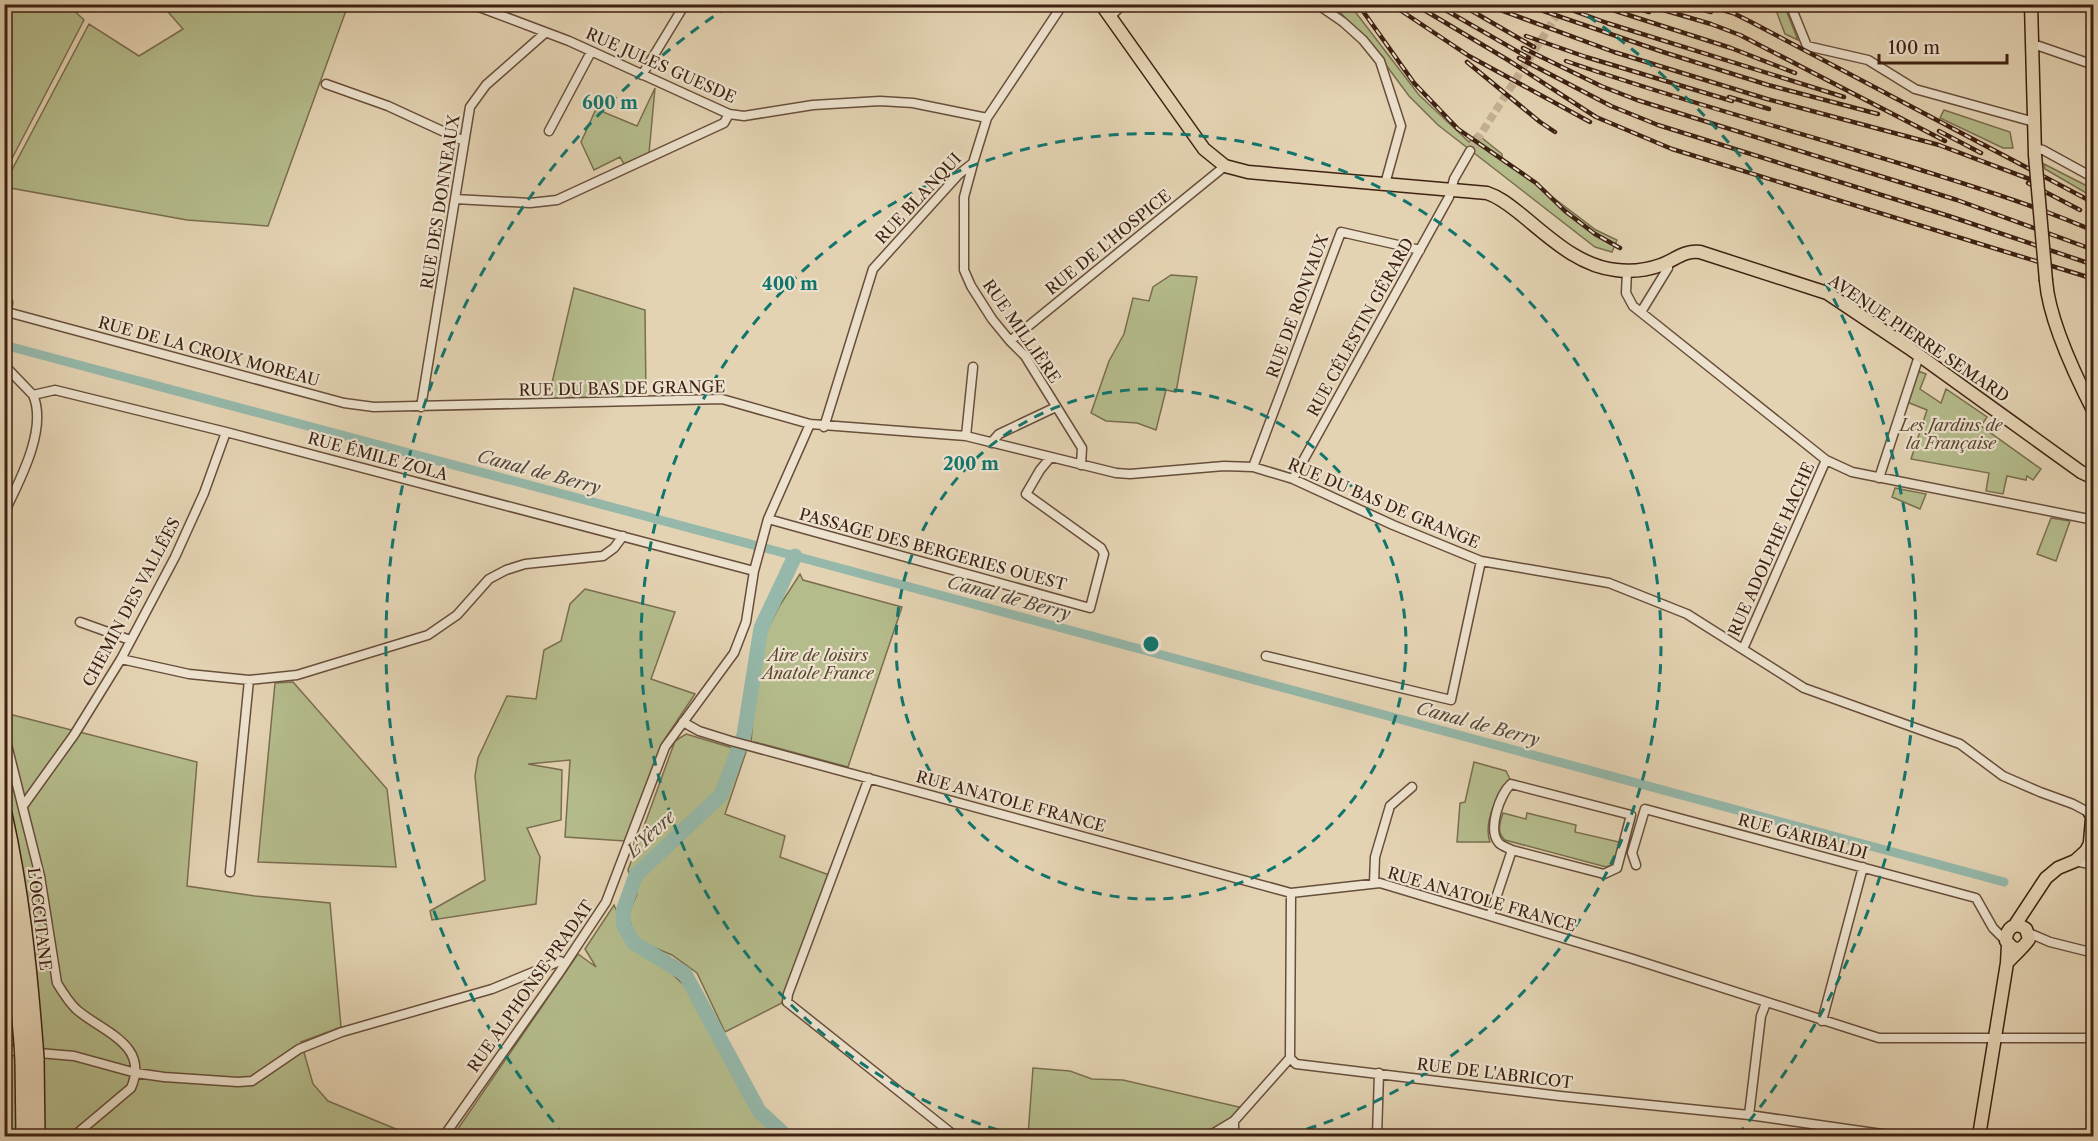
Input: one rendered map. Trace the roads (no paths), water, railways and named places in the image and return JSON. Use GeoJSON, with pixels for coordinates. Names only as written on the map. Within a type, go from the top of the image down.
{"type":"FeatureCollection","features":[{"type":"Feature","properties":{"kind":"highway","name":"L'OCCITANE"},"geometry":{"type":"LineString","coordinates":[[4,814],[15,865],[27,953],[29,1052],[24,1137]]}},
{"type":"Feature","properties":{"kind":"highway","name":"L'OCCITANE"},"geometry":{"type":"LineString","coordinates":[[4,885],[29,1052],[37,1137]]}},
{"type":"Feature","properties":{"kind":"main road"},"geometry":{"type":"LineString","coordinates":[[1101,4],[1204,149],[1225,166],[1248,172],[1476,191],[1495,196],[1585,262],[1627,271]]}},
{"type":"Feature","properties":{"kind":"main road"},"geometry":{"type":"LineString","coordinates":[[2031,4],[2034,151],[2046,281],[2052,313],[2094,412]]}},
{"type":"Feature","properties":{"kind":"main road","name":"AVENUE PIERRE SEMARD"},"geometry":{"type":"LineString","coordinates":[[1627,271],[1661,265],[1689,252],[1706,253],[1822,290],[2081,472],[2094,478]]}},
{"type":"Feature","properties":{"kind":"main road","name":"AVENUE PIERRE SEMARD"},"geometry":{"type":"LineString","coordinates":[[2078,468],[2094,471]]}},
{"type":"Feature","properties":{"kind":"main road"},"geometry":{"type":"LineString","coordinates":[[1979,1137],[2007,963],[2027,907],[2046,878],[2058,868],[2075,861],[2086,850],[2092,839],[2092,812]]}},
{"type":"Feature","properties":{"kind":"street","name":"RUE JULES GUESDE"},"geometry":{"type":"LineString","coordinates":[[471,4],[569,41],[729,114],[744,116],[813,105],[880,101],[913,103],[987,118]]}},
{"type":"Feature","properties":{"kind":"street"},"geometry":{"type":"LineString","coordinates":[[642,75],[685,4]]}},
{"type":"Feature","properties":{"kind":"street","name":"RUE BLANQUI"},"geometry":{"type":"LineString","coordinates":[[824,427],[873,269],[959,174],[973,163],[987,118],[1063,4]]}},
{"type":"Feature","properties":{"kind":"street"},"geometry":{"type":"LineString","coordinates":[[1110,17],[1123,4]]}},
{"type":"Feature","properties":{"kind":"street"},"geometry":{"type":"LineString","coordinates":[[1317,4],[1343,22],[1363,40],[1380,61],[1401,126],[1385,184]]}},
{"type":"Feature","properties":{"kind":"street"},"geometry":{"type":"LineString","coordinates":[[1790,4],[1807,46],[1868,60],[1915,89],[2034,122]]}},
{"type":"Feature","properties":{"kind":"street","name":"RUE DES DONNEAUX"},"geometry":{"type":"LineString","coordinates":[[421,407],[470,107],[486,85],[545,33]]}},
{"type":"Feature","properties":{"kind":"street"},"geometry":{"type":"LineString","coordinates":[[2032,46],[2039,46],[2094,65]]}},
{"type":"Feature","properties":{"kind":"street"},"geometry":{"type":"LineString","coordinates":[[549,131],[591,52]]}},
{"type":"Feature","properties":{"kind":"street"},"geometry":{"type":"LineString","coordinates":[[326,84],[388,106],[464,141]]}},
{"type":"Feature","properties":{"kind":"street"},"geometry":{"type":"LineString","coordinates":[[455,200],[530,203],[557,200],[724,123],[729,114]]}},
{"type":"Feature","properties":{"kind":"street"},"geometry":{"type":"LineString","coordinates":[[2034,151],[2043,150],[2094,178]]}},
{"type":"Feature","properties":{"kind":"street","name":"RUE CÉLESTIN GÉRARD"},"geometry":{"type":"LineString","coordinates":[[1293,479],[1449,197],[1454,179],[1470,152]]}},
{"type":"Feature","properties":{"kind":"street","name":"RUE MILLIÈRE"},"geometry":{"type":"LineString","coordinates":[[973,163],[964,197],[964,270],[971,286],[992,319],[1025,356],[1082,448],[1081,465]]}},
{"type":"Feature","properties":{"kind":"street","name":"RUE DE L'HOSPICE"},"geometry":{"type":"LineString","coordinates":[[1010,341],[1225,166]]}},
{"type":"Feature","properties":{"kind":"street","name":"RUE DE RONVAUX"},"geometry":{"type":"LineString","coordinates":[[1253,467],[1341,232],[1420,250]]}},
{"type":"Feature","properties":{"kind":"street"},"geometry":{"type":"LineString","coordinates":[[1641,312],[1668,268]]}},
{"type":"Feature","properties":{"kind":"street"},"geometry":{"type":"LineString","coordinates":[[1627,271],[1626,293],[1633,306],[1826,460],[1852,472],[2094,520]]}},
{"type":"Feature","properties":{"kind":"street"},"geometry":{"type":"LineString","coordinates":[[4,297],[8,302],[4,325]]}},
{"type":"Feature","properties":{"kind":"street","name":"RUE DE LA CROIX MOREAU"},"geometry":{"type":"LineString","coordinates":[[6,312],[344,403],[374,407],[421,407]]}},
{"type":"Feature","properties":{"kind":"street"},"geometry":{"type":"LineString","coordinates":[[1879,478],[1919,356]]}},
{"type":"Feature","properties":{"kind":"street"},"geometry":{"type":"LineString","coordinates":[[4,513],[25,466],[38,422],[33,395],[5,367]]}},
{"type":"Feature","properties":{"kind":"street"},"geometry":{"type":"LineString","coordinates":[[966,436],[974,367]]}},
{"type":"Feature","properties":{"kind":"street","name":"RUE ÉMILE ZOLA"},"geometry":{"type":"LineString","coordinates":[[33,395],[55,390],[226,432],[754,571]]}},
{"type":"Feature","properties":{"kind":"street","name":"RUE DU BAS DE GRANGE"},"geometry":{"type":"LineString","coordinates":[[421,407],[722,399],[824,427],[966,436],[1116,473],[1130,474],[1224,466],[1253,467],[1293,479],[1393,525],[1480,561],[1609,583],[1688,614],[1803,688],[1960,744],[2003,776],[2092,812]]}},
{"type":"Feature","properties":{"kind":"street","name":"RUE MILLIÈRE"},"geometry":{"type":"LineString","coordinates":[[991,443],[999,434],[1056,407]]}},
{"type":"Feature","properties":{"kind":"street","name":"RUE ALPHONSE PRADAT"},"geometry":{"type":"LineString","coordinates":[[444,1137],[606,902],[665,747],[734,653],[746,622],[754,571],[768,519],[810,424]]}},
{"type":"Feature","properties":{"kind":"street","name":"CHEMIN DES VALLÉES"},"geometry":{"type":"LineString","coordinates":[[23,806],[74,735],[122,658],[175,557],[204,493],[226,432]]}},
{"type":"Feature","properties":{"kind":"street","name":"PASSAGE DES BERGERIES OUEST"},"geometry":{"type":"LineString","coordinates":[[768,519],[1090,608],[1105,558],[1101,548],[1026,494],[1050,458]]}},
{"type":"Feature","properties":{"kind":"street","name":"RUE ADOLPHE HACHE"},"geometry":{"type":"LineString","coordinates":[[1743,649],[1826,460]]}},
{"type":"Feature","properties":{"kind":"street"},"geometry":{"type":"LineString","coordinates":[[122,658],[189,674],[249,680],[297,675],[429,635],[457,615],[489,579],[506,570],[525,564],[603,556],[614,548],[623,536]]}},
{"type":"Feature","properties":{"kind":"street"},"geometry":{"type":"LineString","coordinates":[[1266,656],[1451,700],[1480,561]]}},
{"type":"Feature","properties":{"kind":"street"},"geometry":{"type":"LineString","coordinates":[[80,622],[130,640]]}},
{"type":"Feature","properties":{"kind":"street"},"geometry":{"type":"LineString","coordinates":[[230,872],[249,680]]}},
{"type":"Feature","properties":{"kind":"street","name":"RUE ANATOLE FRANCE"},"geometry":{"type":"LineString","coordinates":[[683,722],[699,731],[731,741],[1291,893],[1380,883],[1634,959],[1878,1038],[2094,1038]]}},
{"type":"Feature","properties":{"kind":"street"},"geometry":{"type":"LineString","coordinates":[[4,733],[40,876],[57,983],[66,998],[78,1011],[126,1046],[135,1060],[136,1073],[131,1088],[74,1137]]}},
{"type":"Feature","properties":{"kind":"street"},"geometry":{"type":"LineString","coordinates":[[869,778],[788,994],[787,1002],[955,1137]]}},
{"type":"Feature","properties":{"kind":"street"},"geometry":{"type":"LineString","coordinates":[[1511,784],[1631,815],[1617,868],[1604,874],[1512,850],[1498,842],[1493,830],[1503,792],[1511,784]]}},
{"type":"Feature","properties":{"kind":"street"},"geometry":{"type":"LineString","coordinates":[[1374,884],[1375,856],[1390,806],[1412,787]]}},
{"type":"Feature","properties":{"kind":"street","name":"RUE GARIBALDI"},"geometry":{"type":"LineString","coordinates":[[1636,865],[1632,853],[1646,809],[1976,898],[1993,928],[2017,937],[2094,952]]}},
{"type":"Feature","properties":{"kind":"street"},"geometry":{"type":"LineString","coordinates":[[1490,916],[1512,850]]}},
{"type":"Feature","properties":{"kind":"street"},"geometry":{"type":"LineString","coordinates":[[2075,861],[2094,866]]}},
{"type":"Feature","properties":{"kind":"street"},"geometry":{"type":"LineString","coordinates":[[1822,1021],[1863,867]]}},
{"type":"Feature","properties":{"kind":"street"},"geometry":{"type":"LineString","coordinates":[[1209,1137],[1234,1121],[1290,1058],[1291,893]]}},
{"type":"Feature","properties":{"kind":"street"},"geometry":{"type":"LineString","coordinates":[[4,1050],[74,1056],[136,1073],[165,1077],[252,1081],[299,1049],[342,1032],[492,989],[560,961],[564,964]]}},
{"type":"Feature","properties":{"kind":"street"},"geometry":{"type":"LineString","coordinates":[[1749,1115],[1761,1017],[1766,1003]]}},
{"type":"Feature","properties":{"kind":"street","name":"RUE DE L'ABRICOT"},"geometry":{"type":"LineString","coordinates":[[1290,1058],[1296,1064],[1560,1096],[1749,1115],[1882,1134],[1921,1137]]}},
{"type":"Feature","properties":{"kind":"street"},"geometry":{"type":"LineString","coordinates":[[1377,1137],[1379,1073]]}},
{"type":"Feature","properties":{"kind":"street"},"geometry":{"type":"LineString","coordinates":[[1234,1121],[1234,1137]]}},
{"type":"Feature","properties":{"kind":"street"},"geometry":{"type":"LineString","coordinates":[[2003,1137],[2094,1134]]}},
{"type":"Feature","properties":{"kind":"waterway","name":"Canal de Berry"},"geometry":{"type":"LineString","coordinates":[[4,345],[2004,882]]}},
{"type":"Feature","properties":{"kind":"waterway","name":"L'Yèvre"},"geometry":{"type":"LineString","coordinates":[[786,1136],[759,1111],[685,974],[634,943],[624,926],[623,911],[636,875],[721,795],[744,735],[761,628],[795,556]]}},
{"type":"Feature","properties":{"kind":"tunnel"},"geometry":{"type":"LineString","coordinates":[[1470,151],[1564,4]]}},
{"type":"Feature","properties":{"kind":"railway"},"geometry":{"type":"LineString","coordinates":[[1391,4],[1469,56],[1590,122]]}},
{"type":"Feature","properties":{"kind":"railway"},"geometry":{"type":"LineString","coordinates":[[1414,4],[1508,60],[1596,117],[1672,149],[2094,279]]}},
{"type":"Feature","properties":{"kind":"railway"},"geometry":{"type":"LineString","coordinates":[[1435,4],[1529,58]]}},
{"type":"Feature","properties":{"kind":"railway"},"geometry":{"type":"LineString","coordinates":[[1460,4],[1534,47]]}},
{"type":"Feature","properties":{"kind":"railway"},"geometry":{"type":"LineString","coordinates":[[1484,4],[1614,52],[1767,99],[1939,145],[2040,183]]}},
{"type":"Feature","properties":{"kind":"railway"},"geometry":{"type":"LineString","coordinates":[[1523,4],[1768,85],[1878,114]]}},
{"type":"Feature","properties":{"kind":"railway"},"geometry":{"type":"LineString","coordinates":[[1555,4],[1607,23],[1844,97]]}},
{"type":"Feature","properties":{"kind":"railway"},"geometry":{"type":"LineString","coordinates":[[1594,4],[1731,48],[1795,73]]}},
{"type":"Feature","properties":{"kind":"railway"},"geometry":{"type":"LineString","coordinates":[[1625,4],[1649,12]]}},
{"type":"Feature","properties":{"kind":"railway"},"geometry":{"type":"LineString","coordinates":[[1643,4],[1740,35],[1945,141]]}},
{"type":"Feature","properties":{"kind":"railway"},"geometry":{"type":"LineString","coordinates":[[1682,4],[1711,12]]}},
{"type":"Feature","properties":{"kind":"railway"},"geometry":{"type":"LineString","coordinates":[[1702,4],[1733,13],[1751,22],[2094,203]]}},
{"type":"Feature","properties":{"kind":"railway"},"geometry":{"type":"LineString","coordinates":[[1360,7],[1414,83],[1458,129],[1536,183],[1565,211],[1595,234],[1620,248]]}},
{"type":"Feature","properties":{"kind":"railway"},"geometry":{"type":"LineString","coordinates":[[1526,36],[1586,57],[1732,101]]}},
{"type":"Feature","properties":{"kind":"railway"},"geometry":{"type":"LineString","coordinates":[[1523,48],[1601,86],[1637,100],[1957,200],[2094,250]]}},
{"type":"Feature","properties":{"kind":"railway"},"geometry":{"type":"LineString","coordinates":[[1519,58],[1611,106],[1658,125],[1952,217],[2094,265]]}},
{"type":"Feature","properties":{"kind":"railway"},"geometry":{"type":"LineString","coordinates":[[1566,61],[1650,89],[1976,188],[2094,231]]}},
{"type":"Feature","properties":{"kind":"railway"},"geometry":{"type":"LineString","coordinates":[[1467,62],[1555,132]]}},
{"type":"Feature","properties":{"kind":"railway"},"geometry":{"type":"LineString","coordinates":[[1729,97],[1769,109]]}},
{"type":"Feature","properties":{"kind":"railway"},"geometry":{"type":"LineString","coordinates":[[1939,131],[1981,153]]}},
{"type":"Feature","properties":{"kind":"railway"},"geometry":{"type":"LineString","coordinates":[[2028,183],[2080,210]]}},
{"type":"Feature","properties":{"kind":"park label","name":"Les Jardins de la Française"},"geometry":{"type":"Point","coordinates":[1951,434]}},
{"type":"Feature","properties":{"kind":"park label","name":"Aire de loisirs Anatole France"},"geometry":{"type":"Point","coordinates":[818,664]}}]}
